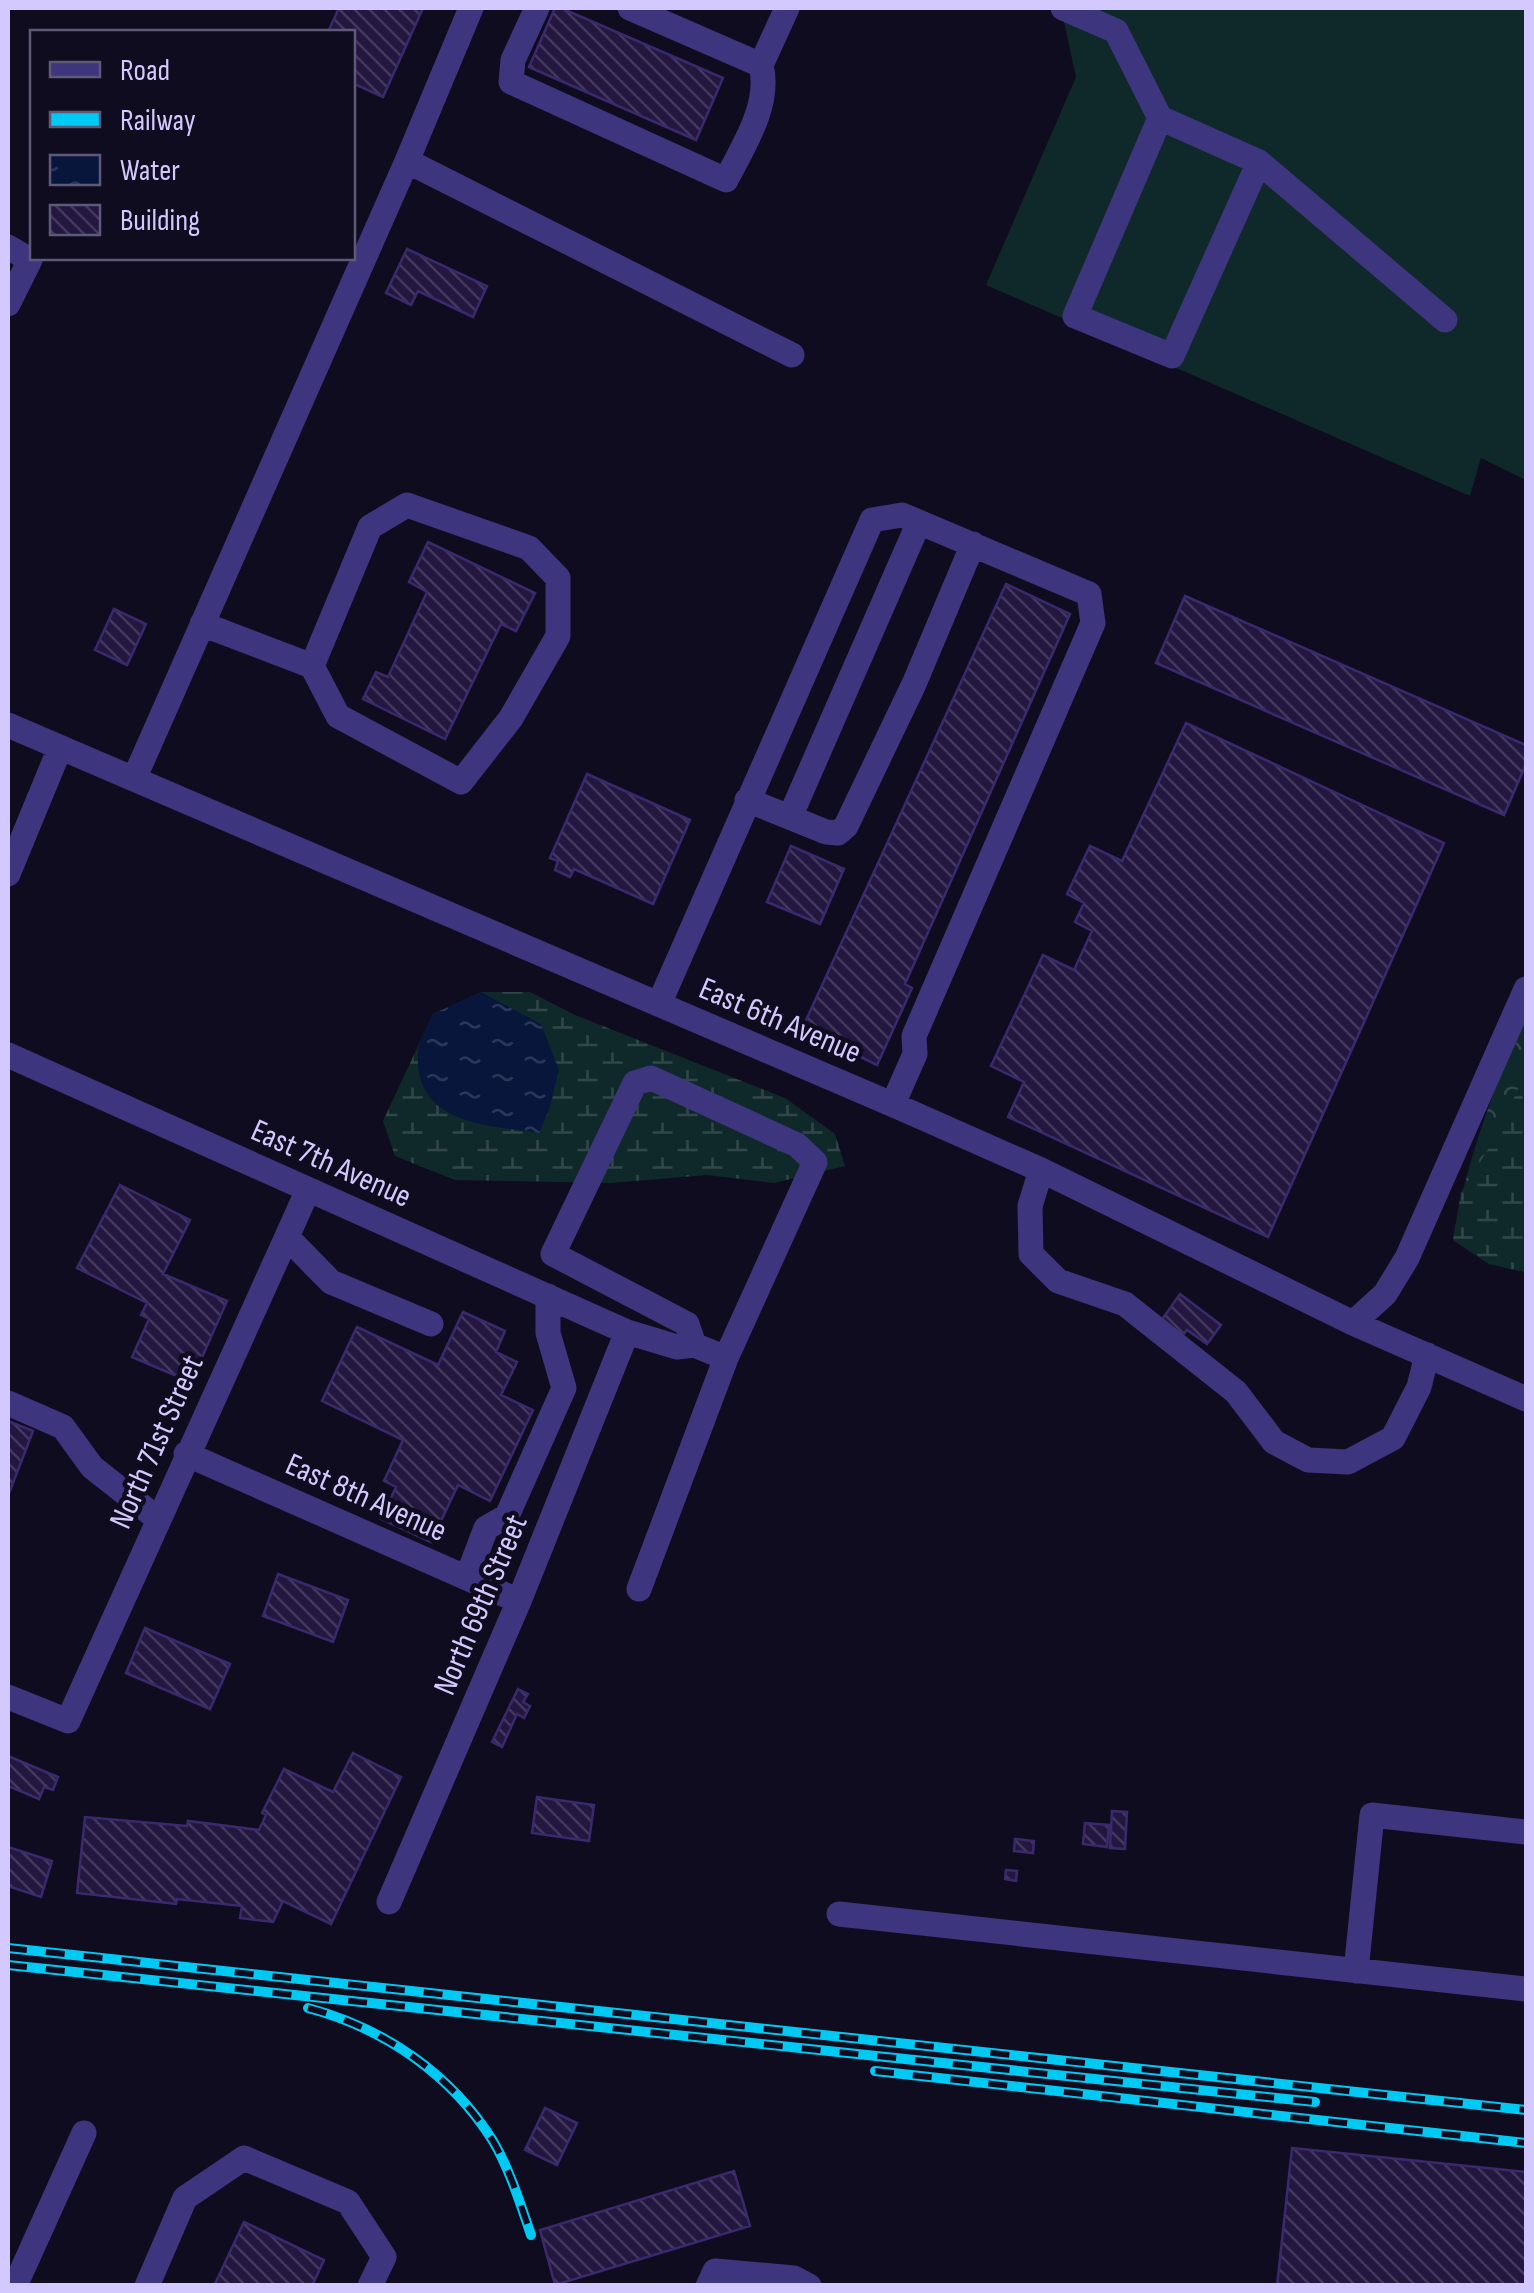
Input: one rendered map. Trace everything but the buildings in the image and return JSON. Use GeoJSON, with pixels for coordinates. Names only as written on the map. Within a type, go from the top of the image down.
{"type":"FeatureCollection","features":[{"type":"Feature","properties":{"kind":"street"},"geometry":{"type":"LineString","coordinates":[[134,780],[471,8]]}},
{"type":"Feature","properties":{"kind":"street"},"geometry":{"type":"LineString","coordinates":[[537,8],[513,60],[511,82],[726,180],[747,140],[766,86],[761,65],[787,8]]}},
{"type":"Feature","properties":{"kind":"street"},"geometry":{"type":"LineString","coordinates":[[630,8],[761,65]]}},
{"type":"Feature","properties":{"kind":"street"},"geometry":{"type":"LineString","coordinates":[[1063,8],[1116,31],[1160,118],[1259,162],[1445,320]]}},
{"type":"Feature","properties":{"kind":"street"},"geometry":{"type":"LineString","coordinates":[[1160,118],[1075,316],[1172,356],[1259,162]]}},
{"type":"Feature","properties":{"kind":"street"},"geometry":{"type":"LineString","coordinates":[[406,161],[792,355]]}},
{"type":"Feature","properties":{"kind":"street"},"geometry":{"type":"LineString","coordinates":[[8,247],[30,260],[8,304]]}},
{"type":"Feature","properties":{"kind":"street"},"geometry":{"type":"LineString","coordinates":[[202,624],[312,666],[338,716],[461,782],[511,718],[558,636],[558,578],[529,548],[407,505],[370,527],[312,666]]}},
{"type":"Feature","properties":{"kind":"street"},"geometry":{"type":"LineString","coordinates":[[659,1004],[872,520],[902,515],[973,544],[1088,594],[1093,624],[914,1036],[915,1054],[893,1104]]}},
{"type":"Feature","properties":{"kind":"street"},"geometry":{"type":"LineString","coordinates":[[790,817],[919,522]]}},
{"type":"Feature","properties":{"kind":"street"},"geometry":{"type":"LineString","coordinates":[[746,800],[826,832],[838,834],[846,826],[914,684],[973,544]]}},
{"type":"Feature","properties":{"kind":"street","name":"East 6th Avenue"},"geometry":{"type":"LineString","coordinates":[[8,725],[893,1104],[1041,1170],[1352,1322],[1522,1397]]}},
{"type":"Feature","properties":{"kind":"street"},"geometry":{"type":"LineString","coordinates":[[8,874],[17,826],[60,748]]}},
{"type":"Feature","properties":{"kind":"street"},"geometry":{"type":"LineString","coordinates":[[1352,1322],[1385,1294],[1407,1258],[1526,989]]}},
{"type":"Feature","properties":{"kind":"street","name":"East 7th Avenue"},"geometry":{"type":"LineString","coordinates":[[8,1055],[628,1332],[677,1347],[694,1345]]}},
{"type":"Feature","properties":{"kind":"street"},"geometry":{"type":"LineString","coordinates":[[639,1589],[726,1358],[815,1162],[797,1145],[650,1078],[634,1084],[553,1254],[686,1324],[694,1345],[726,1358]]}},
{"type":"Feature","properties":{"kind":"street"},"geometry":{"type":"LineString","coordinates":[[1041,1170],[1030,1206],[1031,1254],[1058,1282],[1125,1304],[1236,1392],[1274,1442],[1308,1460],[1348,1462],[1392,1438],[1420,1387],[1427,1356]]}},
{"type":"Feature","properties":{"kind":"street","name":"North 71st Street"},"geometry":{"type":"LineString","coordinates":[[8,1696],[68,1721],[308,1190]]}},
{"type":"Feature","properties":{"kind":"street"},"geometry":{"type":"LineString","coordinates":[[287,1238],[331,1282],[431,1324]]}},
{"type":"Feature","properties":{"kind":"street"},"geometry":{"type":"LineString","coordinates":[[467,1578],[486,1528],[507,1516],[564,1388],[548,1333],[548,1296]]}},
{"type":"Feature","properties":{"kind":"street","name":"North 69th Street"},"geometry":{"type":"LineString","coordinates":[[389,1902],[520,1601],[628,1332]]}},
{"type":"Feature","properties":{"kind":"street"},"geometry":{"type":"LineString","coordinates":[[8,1403],[63,1427],[92,1467],[158,1519]]}},
{"type":"Feature","properties":{"kind":"street","name":"East 8th Avenue"},"geometry":{"type":"LineString","coordinates":[[186,1454],[520,1601]]}},
{"type":"Feature","properties":{"kind":"street"},"geometry":{"type":"LineString","coordinates":[[1356,1971],[1372,1815],[1526,1832]]}},
{"type":"Feature","properties":{"kind":"street"},"geometry":{"type":"LineString","coordinates":[[839,1914],[1526,1989]]}},
{"type":"Feature","properties":{"kind":"street"},"geometry":{"type":"LineString","coordinates":[[15,2286],[84,2133]]}},
{"type":"Feature","properties":{"kind":"street"},"geometry":{"type":"LineString","coordinates":[[147,2286],[185,2198],[244,2158],[348,2202],[384,2256],[370,2286]]}},
{"type":"Feature","properties":{"kind":"street"},"geometry":{"type":"LineString","coordinates":[[708,2286],[715,2271],[794,2278],[808,2286]]}},
{"type":"Feature","properties":{"kind":"green space"},"geometry":{"type":"Polygon","coordinates":[[[1061,8],[1526,8],[1526,480],[1481,458],[1470,496],[986,285],[1076,77],[1061,8]]]}},
{"type":"Feature","properties":{"kind":"green space"},"geometry":{"type":"Polygon","coordinates":[[[481,992],[530,992],[575,1015],[785,1098],[835,1134],[845,1166],[774,1183],[707,1175],[610,1183],[455,1180],[395,1156],[383,1121],[433,1014],[481,992]]]}},
{"type":"Feature","properties":{"kind":"green space"},"geometry":{"type":"Polygon","coordinates":[[[1526,1014],[1526,1272],[1489,1264],[1453,1240],[1482,1125],[1526,1014]]]}},
{"type":"Feature","properties":{"kind":"green space"},"geometry":{"type":"Polygon","coordinates":[[[1526,1021],[1526,1272],[1489,1264],[1453,1240],[1461,1192],[1499,1132],[1524,1075],[1526,1021]]]}},
{"type":"Feature","properties":{"kind":"water"},"geometry":{"type":"Polygon","coordinates":[[[481,992],[541,1024],[559,1070],[539,1133],[456,1116],[427,1093],[420,1075],[418,1051],[433,1014],[481,992]]]}},
{"type":"Feature","properties":{"kind":"railway"},"geometry":{"type":"LineString","coordinates":[[8,1948],[1526,2110]]}},
{"type":"Feature","properties":{"kind":"railway"},"geometry":{"type":"LineString","coordinates":[[8,1965],[1315,2102]]}},
{"type":"Feature","properties":{"kind":"railway"},"geometry":{"type":"LineString","coordinates":[[308,2008],[389,2041],[457,2095],[499,2152],[531,2235]]}},
{"type":"Feature","properties":{"kind":"railway"},"geometry":{"type":"LineString","coordinates":[[875,2071],[1526,2143]]}}]}
